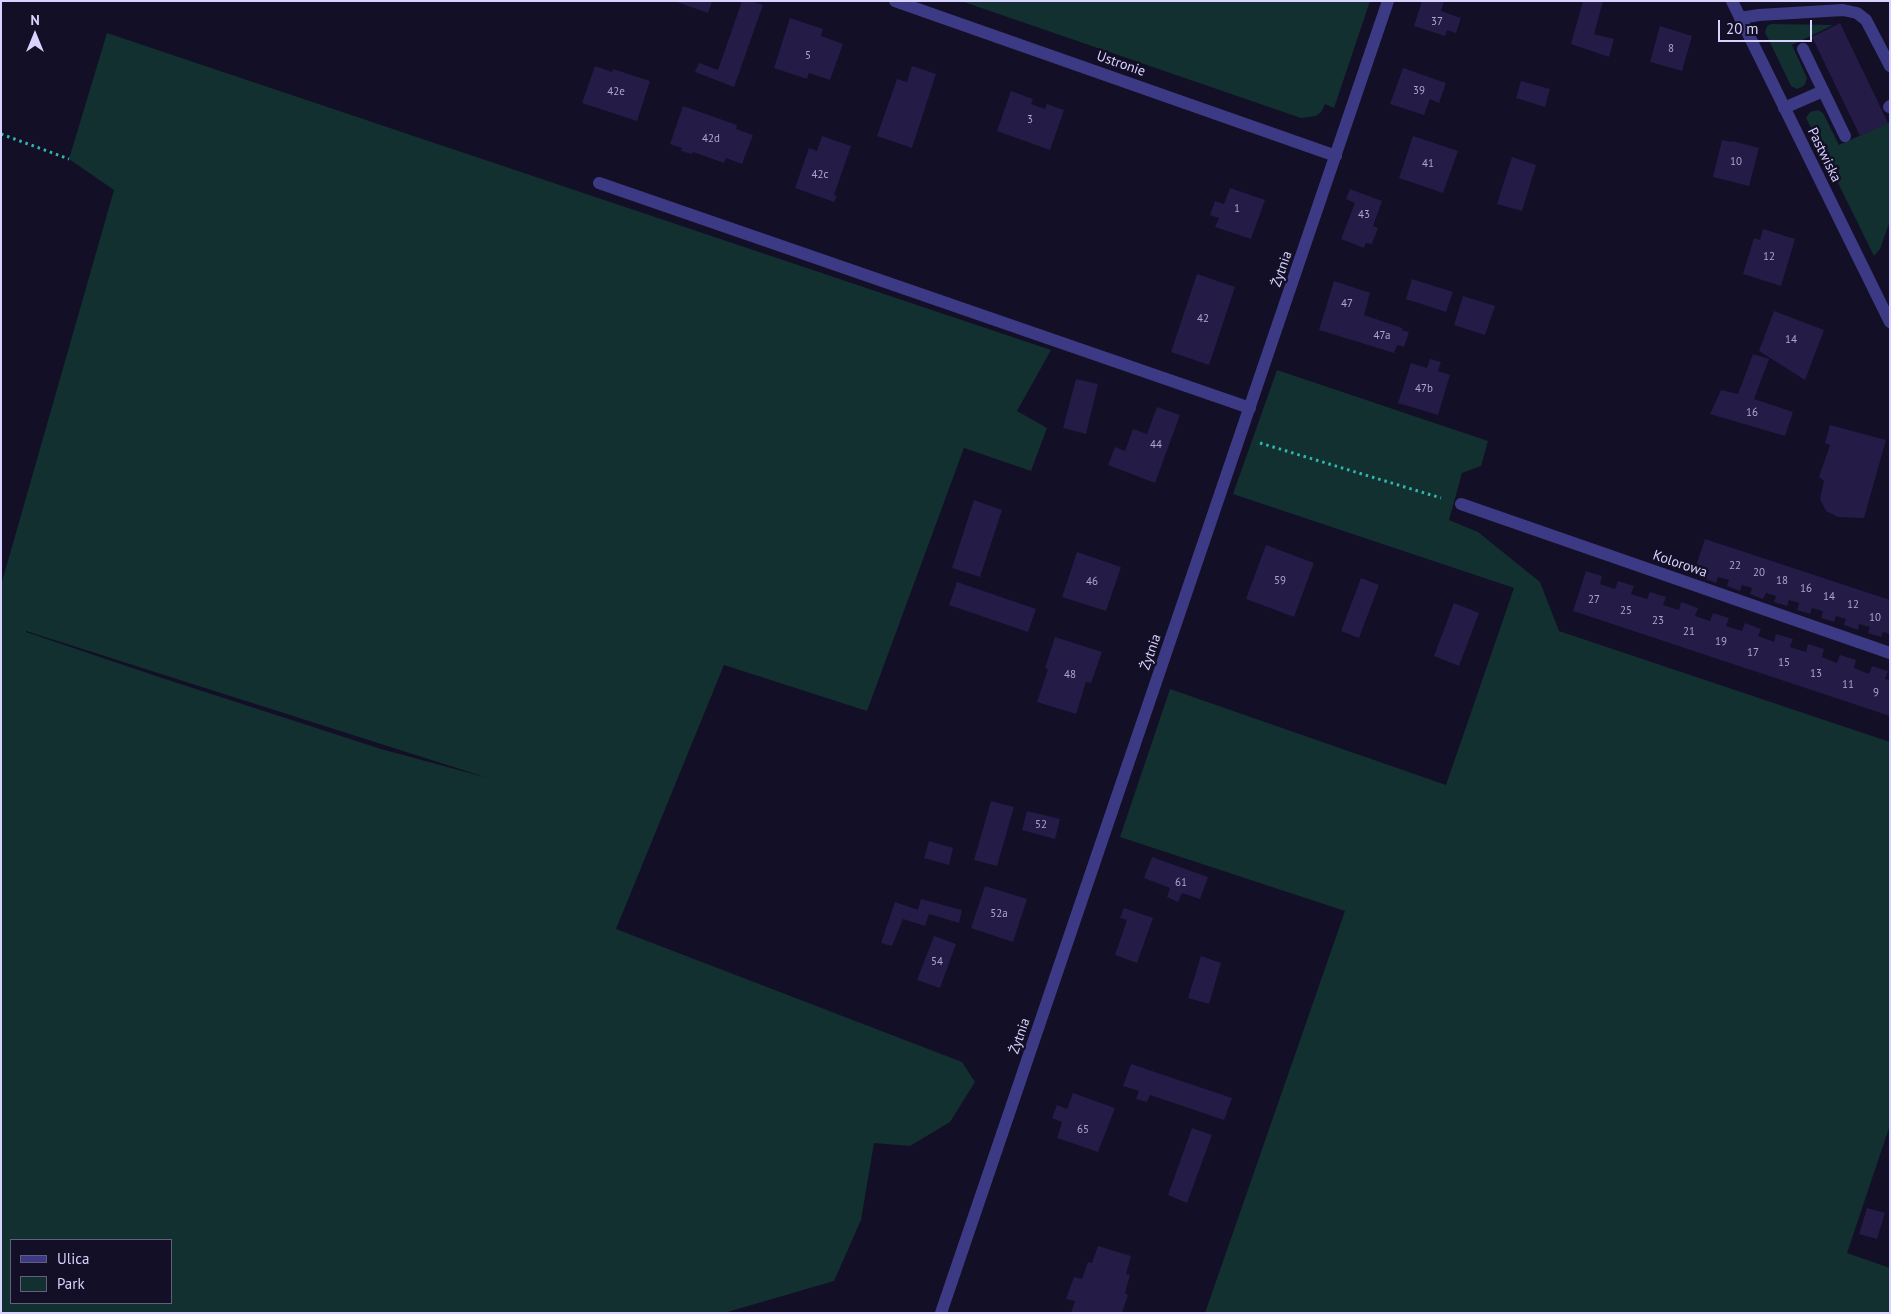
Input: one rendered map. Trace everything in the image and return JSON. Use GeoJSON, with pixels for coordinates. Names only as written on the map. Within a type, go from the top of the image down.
{"type":"FeatureCollection","features":[{"type":"Feature","properties":{"kind":"street","name":"Ustronie"},"geometry":{"type":"LineString","coordinates":[[895,1],[1336,156]]}},
{"type":"Feature","properties":{"kind":"street","name":"Żytnia"},"geometry":{"type":"LineString","coordinates":[[941,1313],[1388,1]]}},
{"type":"Feature","properties":{"kind":"street","name":"Pastwiska"},"geometry":{"type":"LineString","coordinates":[[1732,1],[1890,322]]}},
{"type":"Feature","properties":{"kind":"street"},"geometry":{"type":"LineString","coordinates":[[1740,18],[1759,15],[1843,10],[1856,13],[1866,20],[1890,66]]}},
{"type":"Feature","properties":{"kind":"street"},"geometry":{"type":"LineString","coordinates":[[1803,49],[1845,136]]}},
{"type":"Feature","properties":{"kind":"street"},"geometry":{"type":"LineString","coordinates":[[1784,108],[1823,91]]}},
{"type":"Feature","properties":{"kind":"street"},"geometry":{"type":"LineString","coordinates":[[599,183],[1250,408]]}},
{"type":"Feature","properties":{"kind":"street","name":"Kolorowa"},"geometry":{"type":"LineString","coordinates":[[1461,504],[1890,653]]}},
{"type":"Feature","properties":{"kind":"path"},"geometry":{"type":"LineString","coordinates":[[1,134],[69,159]]}},
{"type":"Feature","properties":{"kind":"path"},"geometry":{"type":"LineString","coordinates":[[1240,437],[1461,504]]}},
{"type":"Feature","properties":{"kind":"green space"},"geometry":{"type":"Polygon","coordinates":[[[961,1],[1370,1],[1334,108],[1325,104],[1321,112],[1316,116],[1301,118],[961,1]]]}},
{"type":"Feature","properties":{"kind":"green space"},"geometry":{"type":"Polygon","coordinates":[[[1771,24],[1833,25],[1792,45],[1807,78],[1802,87],[1797,89],[1791,86],[1765,32],[1767,26],[1771,24]]]}},
{"type":"Feature","properties":{"kind":"green space"},"geometry":{"type":"Polygon","coordinates":[[[107,33],[1051,350],[1017,411],[1047,428],[1031,471],[964,448],[867,711],[724,665],[616,929],[962,1062],[975,1082],[950,1122],[910,1146],[874,1143],[861,1220],[834,1281],[724,1313],[1,1313],[1,585],[114,190],[69,159],[107,33]],[[26,631],[162,678],[381,749],[488,778],[26,631]]]}},
{"type":"Feature","properties":{"kind":"green space"},"geometry":{"type":"Polygon","coordinates":[[[1818,110],[1823,113],[1839,145],[1890,122],[1890,221],[1880,249],[1874,256],[1806,118],[1810,112],[1818,110]]]}},
{"type":"Feature","properties":{"kind":"green space"},"geometry":{"type":"Polygon","coordinates":[[[1277,370],[1488,441],[1481,466],[1462,473],[1449,520],[1478,532],[1540,582],[1559,631],[1890,742],[1890,1125],[1847,1253],[1890,1268],[1890,1313],[1205,1313],[1345,911],[1120,837],[1170,689],[1446,785],[1514,588],[1233,494],[1277,370]]]}},
{"type":"Feature","properties":{"kind":"building"},"geometry":{"type":"Polygon","coordinates":[[[674,1],[712,1],[708,13],[674,1]]]}},
{"type":"Feature","properties":{"kind":"building"},"geometry":{"type":"Polygon","coordinates":[[[742,1],[751,1],[763,5],[734,87],[695,72],[699,63],[718,70],[742,1]]]}},
{"type":"Feature","properties":{"kind":"building"},"geometry":{"type":"Polygon","coordinates":[[[1422,1],[1444,1],[1441,11],[1461,18],[1456,33],[1447,30],[1445,36],[1414,26],[1422,1]]]}},
{"type":"Feature","properties":{"kind":"building"},"geometry":{"type":"Polygon","coordinates":[[[1583,1],[1603,1],[1594,34],[1614,39],[1609,57],[1571,44],[1583,1]]]}},
{"type":"Feature","properties":{"kind":"building"},"geometry":{"type":"Polygon","coordinates":[[[790,18],[823,29],[821,36],[843,44],[830,80],[809,73],[807,79],[774,68],[790,18]]]}},
{"type":"Feature","properties":{"kind":"building"},"geometry":{"type":"Polygon","coordinates":[[[1840,23],[1888,123],[1860,136],[1812,37],[1840,23]]]}},
{"type":"Feature","properties":{"kind":"building"},"geometry":{"type":"Polygon","coordinates":[[[1660,26],[1692,36],[1682,71],[1650,62],[1660,26]]]}},
{"type":"Feature","properties":{"kind":"building"},"geometry":{"type":"Polygon","coordinates":[[[595,66],[612,72],[613,69],[650,81],[637,121],[582,103],[595,66]]]}},
{"type":"Feature","properties":{"kind":"building"},"geometry":{"type":"Polygon","coordinates":[[[912,66],[936,74],[912,148],[877,136],[897,79],[907,82],[912,66]]]}},
{"type":"Feature","properties":{"kind":"building"},"geometry":{"type":"Polygon","coordinates":[[[1403,68],[1446,83],[1439,103],[1430,99],[1424,115],[1390,104],[1403,68]]]}},
{"type":"Feature","properties":{"kind":"building"},"geometry":{"type":"Polygon","coordinates":[[[1521,81],[1550,89],[1545,107],[1516,98],[1521,81]]]}},
{"type":"Feature","properties":{"kind":"building"},"geometry":{"type":"Polygon","coordinates":[[[1011,91],[1033,99],[1031,104],[1045,109],[1047,104],[1064,110],[1050,150],[997,131],[1011,91]]]}},
{"type":"Feature","properties":{"kind":"building"},"geometry":{"type":"Polygon","coordinates":[[[683,106],[737,125],[736,129],[753,135],[742,164],[726,158],[724,163],[693,152],[692,154],[681,151],[682,148],[670,144],[683,106]]]}},
{"type":"Feature","properties":{"kind":"building"},"geometry":{"type":"Polygon","coordinates":[[[822,136],[851,146],[834,195],[837,196],[834,202],[795,188],[809,148],[817,151],[822,136]]]}},
{"type":"Feature","properties":{"kind":"building"},"geometry":{"type":"Polygon","coordinates":[[[1413,136],[1458,151],[1443,193],[1399,178],[1413,136]]]}},
{"type":"Feature","properties":{"kind":"building"},"geometry":{"type":"Polygon","coordinates":[[[1722,140],[1759,148],[1749,186],[1713,177],[1722,140]]]}},
{"type":"Feature","properties":{"kind":"building"},"geometry":{"type":"Polygon","coordinates":[[[1512,157],[1536,165],[1522,211],[1497,204],[1512,157]]]}},
{"type":"Feature","properties":{"kind":"building"},"geometry":{"type":"Polygon","coordinates":[[[1230,188],[1265,200],[1251,239],[1215,227],[1219,218],[1210,215],[1215,201],[1224,204],[1230,188]]]}},
{"type":"Feature","properties":{"kind":"building"},"geometry":{"type":"Polygon","coordinates":[[[1350,189],[1382,201],[1373,226],[1378,228],[1372,244],[1366,243],[1364,248],[1341,239],[1355,203],[1346,199],[1350,189]]]}},
{"type":"Feature","properties":{"kind":"building"},"geometry":{"type":"Polygon","coordinates":[[[1763,229],[1795,239],[1781,286],[1743,274],[1754,238],[1760,240],[1763,229]]]}},
{"type":"Feature","properties":{"kind":"building"},"geometry":{"type":"Polygon","coordinates":[[[1197,274],[1235,287],[1209,365],[1171,352],[1197,274]]]}},
{"type":"Feature","properties":{"kind":"building"},"geometry":{"type":"Polygon","coordinates":[[[1412,279],[1453,292],[1446,312],[1406,299],[1412,279]]]}},
{"type":"Feature","properties":{"kind":"building"},"geometry":{"type":"Polygon","coordinates":[[[1334,281],[1370,293],[1364,315],[1409,332],[1404,347],[1397,345],[1394,353],[1319,330],[1334,281]]]}},
{"type":"Feature","properties":{"kind":"building"},"geometry":{"type":"Polygon","coordinates":[[[1463,296],[1495,306],[1485,335],[1454,325],[1463,296]]]}},
{"type":"Feature","properties":{"kind":"building"},"geometry":{"type":"Polygon","coordinates":[[[1774,311],[1824,330],[1805,380],[1759,351],[1774,311]]]}},
{"type":"Feature","properties":{"kind":"building"},"geometry":{"type":"Polygon","coordinates":[[[1753,354],[1769,359],[1754,399],[1793,412],[1785,436],[1710,414],[1721,390],[1738,394],[1753,354]]]}},
{"type":"Feature","properties":{"kind":"building"},"geometry":{"type":"Polygon","coordinates":[[[1430,359],[1441,362],[1438,371],[1450,375],[1438,415],[1398,403],[1411,363],[1427,368],[1430,359]]]}},
{"type":"Feature","properties":{"kind":"building"},"geometry":{"type":"Polygon","coordinates":[[[1076,379],[1098,384],[1086,434],[1063,428],[1076,379]]]}},
{"type":"Feature","properties":{"kind":"building"},"geometry":{"type":"Polygon","coordinates":[[[1157,407],[1180,415],[1155,483],[1108,465],[1115,447],[1125,451],[1133,429],[1147,434],[1157,407]]]}},
{"type":"Feature","properties":{"kind":"building"},"geometry":{"type":"Polygon","coordinates":[[[1830,425],[1886,440],[1864,518],[1838,517],[1826,511],[1820,499],[1824,481],[1819,477],[1830,445],[1825,443],[1830,425]]]}},
{"type":"Feature","properties":{"kind":"building"},"geometry":{"type":"Polygon","coordinates":[[[974,500],[1002,510],[980,577],[952,568],[974,500]]]}},
{"type":"Feature","properties":{"kind":"building"},"geometry":{"type":"Polygon","coordinates":[[[1705,539],[1890,600],[1890,634],[1883,632],[1881,637],[1868,633],[1870,627],[1859,624],[1858,630],[1844,625],[1846,619],[1836,616],[1834,622],[1821,618],[1823,611],[1812,608],[1810,614],[1797,610],[1799,603],[1789,600],[1787,606],[1774,602],[1776,596],[1766,593],[1763,599],[1750,594],[1752,588],[1742,585],[1740,591],[1727,586],[1729,580],[1718,577],[1716,583],[1703,578],[1705,573],[1695,569],[1705,539]]]}},
{"type":"Feature","properties":{"kind":"building"},"geometry":{"type":"Polygon","coordinates":[[[1266,545],[1314,563],[1294,617],[1246,599],[1266,545]]]}},
{"type":"Feature","properties":{"kind":"building"},"geometry":{"type":"Polygon","coordinates":[[[1077,552],[1121,567],[1106,611],[1062,597],[1077,552]]]}},
{"type":"Feature","properties":{"kind":"building"},"geometry":{"type":"Polygon","coordinates":[[[1586,571],[1602,576],[1600,584],[1615,589],[1618,581],[1634,586],[1631,594],[1647,599],[1650,592],[1666,597],[1663,605],[1679,610],[1681,602],[1698,608],[1695,616],[1710,621],[1713,613],[1729,618],[1726,626],[1742,631],[1745,623],[1761,629],[1758,636],[1774,642],[1776,634],[1793,639],[1790,647],[1806,652],[1808,644],[1824,649],[1822,657],[1837,663],[1840,655],[1856,660],[1854,668],[1869,674],[1872,666],[1888,671],[1885,679],[1890,680],[1890,716],[1573,611],[1586,571]]]}},
{"type":"Feature","properties":{"kind":"building"},"geometry":{"type":"Polygon","coordinates":[[[1361,578],[1379,585],[1359,638],[1341,631],[1361,578]]]}},
{"type":"Feature","properties":{"kind":"building"},"geometry":{"type":"Polygon","coordinates":[[[957,582],[1036,609],[1028,632],[949,605],[957,582]]]}},
{"type":"Feature","properties":{"kind":"building"},"geometry":{"type":"Polygon","coordinates":[[[1454,603],[1479,613],[1459,666],[1434,656],[1454,603]]]}},
{"type":"Feature","properties":{"kind":"building"},"geometry":{"type":"Polygon","coordinates":[[[1055,637],[1102,652],[1091,683],[1086,682],[1076,714],[1037,702],[1048,669],[1045,668],[1055,637]]]}},
{"type":"Feature","properties":{"kind":"building"},"geometry":{"type":"Polygon","coordinates":[[[991,801],[1014,807],[997,866],[974,860],[991,801]]]}},
{"type":"Feature","properties":{"kind":"building"},"geometry":{"type":"Polygon","coordinates":[[[1027,811],[1060,819],[1055,839],[1022,830],[1027,811]]]}},
{"type":"Feature","properties":{"kind":"building"},"geometry":{"type":"Polygon","coordinates":[[[929,841],[953,848],[949,865],[924,858],[929,841]]]}},
{"type":"Feature","properties":{"kind":"building"},"geometry":{"type":"Polygon","coordinates":[[[1152,857],[1208,877],[1200,899],[1182,893],[1178,902],[1167,897],[1170,888],[1144,878],[1152,857]]]}},
{"type":"Feature","properties":{"kind":"building"},"geometry":{"type":"Polygon","coordinates":[[[985,886],[1027,899],[1013,942],[971,928],[985,886]]]}},
{"type":"Feature","properties":{"kind":"building"},"geometry":{"type":"Polygon","coordinates":[[[921,899],[962,910],[959,923],[929,914],[925,926],[903,919],[892,946],[881,943],[895,902],[918,910],[921,899]]]}},
{"type":"Feature","properties":{"kind":"building"},"geometry":{"type":"Polygon","coordinates":[[[1124,908],[1153,918],[1137,963],[1115,955],[1127,920],[1120,918],[1124,908]]]}},
{"type":"Feature","properties":{"kind":"building"},"geometry":{"type":"Polygon","coordinates":[[[934,936],[956,944],[940,988],[917,980],[934,936]]]}},
{"type":"Feature","properties":{"kind":"building"},"geometry":{"type":"Polygon","coordinates":[[[1201,956],[1221,963],[1209,1004],[1188,998],[1201,956]]]}},
{"type":"Feature","properties":{"kind":"building"},"geometry":{"type":"Polygon","coordinates":[[[1131,1064],[1232,1098],[1224,1120],[1150,1095],[1147,1102],[1136,1099],[1139,1091],[1123,1086],[1131,1064]]]}},
{"type":"Feature","properties":{"kind":"building"},"geometry":{"type":"Polygon","coordinates":[[[1073,1093],[1115,1108],[1098,1152],[1057,1138],[1062,1122],[1052,1118],[1057,1105],[1067,1109],[1073,1093]]]}},
{"type":"Feature","properties":{"kind":"building"},"geometry":{"type":"Polygon","coordinates":[[[1192,1128],[1212,1135],[1187,1203],[1168,1195],[1192,1128]]]}},
{"type":"Feature","properties":{"kind":"building"},"geometry":{"type":"Polygon","coordinates":[[[1867,1208],[1885,1213],[1877,1239],[1859,1234],[1867,1208]]]}},
{"type":"Feature","properties":{"kind":"building"},"geometry":{"type":"Polygon","coordinates":[[[1098,1246],[1131,1256],[1126,1274],[1130,1275],[1125,1293],[1128,1295],[1122,1313],[1071,1313],[1075,1301],[1066,1299],[1074,1277],[1082,1279],[1088,1262],[1092,1263],[1098,1246]]]}}]}
